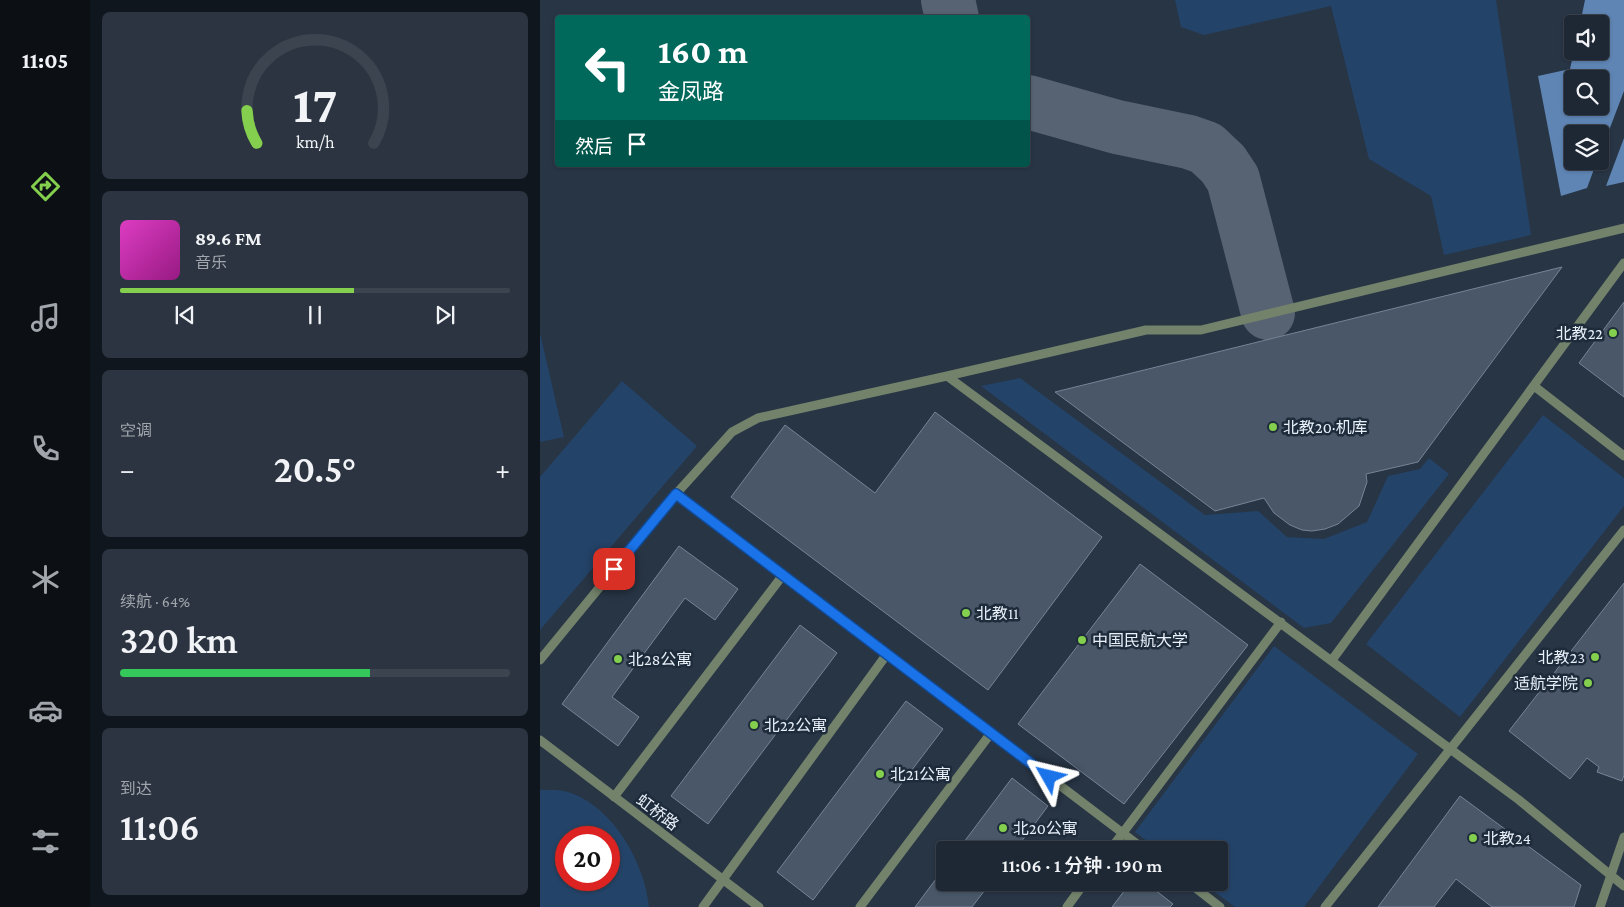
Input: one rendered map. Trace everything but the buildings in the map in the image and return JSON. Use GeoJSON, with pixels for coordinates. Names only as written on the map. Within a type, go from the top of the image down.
{"type":"FeatureCollection","features":[{"type":"Feature","properties":{"kind":"lane"},"geometry":{"type":"LineString","coordinates":[[540,660],[676,494],[732,432],[758,418],[1146,330],[1201,330],[1624,228]]}},
{"type":"Feature","properties":{"kind":"lane"},"geometry":{"type":"LineString","coordinates":[[1332,660],[1624,263]]}},
{"type":"Feature","properties":{"kind":"lane"},"geometry":{"type":"LineString","coordinates":[[947,376],[1519,800],[1624,886]]}},
{"type":"Feature","properties":{"kind":"lane"},"geometry":{"type":"LineString","coordinates":[[1534,386],[1624,456]]}},
{"type":"Feature","properties":{"kind":"lane"},"geometry":{"type":"LineString","coordinates":[[676,494],[1133,841]]}},
{"type":"Feature","properties":{"kind":"lane"},"geometry":{"type":"LineString","coordinates":[[1325,907],[1624,530]]}},
{"type":"Feature","properties":{"kind":"lane"},"geometry":{"type":"LineString","coordinates":[[614,797],[782,575]]}},
{"type":"Feature","properties":{"kind":"lane"},"geometry":{"type":"LineString","coordinates":[[1116,841],[1281,622]]}},
{"type":"Feature","properties":{"kind":"lane"},"geometry":{"type":"LineString","coordinates":[[703,907],[887,654]]}},
{"type":"Feature","properties":{"kind":"lane"},"geometry":{"type":"LineString","coordinates":[[860,907],[991,733]]}},
{"type":"Feature","properties":{"kind":"lane","name":"虹桥路"},"geometry":{"type":"LineString","coordinates":[[540,740],[759,907]]}},
{"type":"Feature","properties":{"kind":"lane"},"geometry":{"type":"LineString","coordinates":[[1600,907],[1609,875],[1624,837]]}},
{"type":"Feature","properties":{"kind":"lane"},"geometry":{"type":"LineString","coordinates":[[1067,907],[1079,891]]}},
{"type":"Feature","properties":{"kind":"lane"},"geometry":{"type":"LineString","coordinates":[[1200,891],[1220,907]]}},
{"type":"Feature","properties":{"kind":"lane"},"geometry":{"type":"LineString","coordinates":[[1203,907],[1209,898]]}},
{"type":"Feature","properties":{"kind":"shaded area"},"geometry":{"type":"Polygon","coordinates":[[[1175,0],[1496,0],[1531,235],[1444,255],[1431,196],[1369,159],[1331,6],[1204,35],[1181,27],[1175,0]]]}},
{"type":"Feature","properties":{"kind":"shaded area"},"geometry":{"type":"Polygon","coordinates":[[[1585,0],[1624,0],[1624,91],[1609,130],[1609,125],[1564,125],[1564,170],[1594,170],[1587,188],[1561,196],[1538,76],[1564,70],[1564,115],[1609,115],[1609,70],[1565,70],[1570,69],[1572,60],[1609,60],[1609,15],[1582,15],[1585,0]]]}},
{"type":"Feature","properties":{"kind":"shaded area"},"geometry":{"type":"Polygon","coordinates":[[[1624,138],[1624,182],[1606,186],[1624,138]]]}},
{"type":"Feature","properties":{"kind":"shaded area"},"geometry":{"type":"Polygon","coordinates":[[[540,333],[564,437],[540,442],[540,333]]]}},
{"type":"Feature","properties":{"kind":"shaded area"},"geometry":{"type":"Polygon","coordinates":[[[1020,378],[1205,515],[1258,511],[1287,537],[1324,539],[1367,522],[1388,476],[1420,469],[1429,458],[1449,474],[1331,623],[1304,628],[981,386],[1020,378]]]}},
{"type":"Feature","properties":{"kind":"shaded area"},"geometry":{"type":"Polygon","coordinates":[[[622,381],[697,446],[540,630],[540,477],[622,381]]]}},
{"type":"Feature","properties":{"kind":"shaded area"},"geometry":{"type":"Polygon","coordinates":[[[1543,415],[1624,478],[1624,506],[1460,717],[1366,644],[1543,415]]]}},
{"type":"Feature","properties":{"kind":"shaded area"},"geometry":{"type":"Polygon","coordinates":[[[1274,646],[1418,754],[1304,907],[1235,907],[1214,891],[1228,891],[1228,841],[1147,841],[1135,832],[1274,646]]]}},
{"type":"Feature","properties":{"kind":"shaded area"},"geometry":{"type":"Polygon","coordinates":[[[540,790],[563,791],[587,800],[615,826],[555,826],[555,891],[620,891],[620,833],[634,856],[641,873],[649,907],[540,907],[540,790]]]}},
{"type":"Feature","properties":{"kind":"taxiway"},"geometry":{"type":"LineString","coordinates":[[948,0],[951,15]]}},
{"type":"Feature","properties":{"kind":"taxiway"},"geometry":{"type":"LineString","coordinates":[[1030,103],[1117,127],[1189,142],[1206,148],[1223,164],[1233,179],[1268,313]]}},
{"type":"Feature","properties":{"kind":"place","name":"北教22"},"geometry":{"type":"Point","coordinates":[1613,333]}},
{"type":"Feature","properties":{"kind":"place","name":"北教20·机库"},"geometry":{"type":"Point","coordinates":[1273,427]}},
{"type":"Feature","properties":{"kind":"place","name":"北教11"},"geometry":{"type":"Point","coordinates":[966,613]}},
{"type":"Feature","properties":{"kind":"place","name":"中国民航大学"},"geometry":{"type":"Point","coordinates":[1082,640]}},
{"type":"Feature","properties":{"kind":"place","name":"北教23"},"geometry":{"type":"Point","coordinates":[1595,657]}},
{"type":"Feature","properties":{"kind":"place","name":"北28公寓"},"geometry":{"type":"Point","coordinates":[618,659]}},
{"type":"Feature","properties":{"kind":"place","name":"适航学院"},"geometry":{"type":"Point","coordinates":[1588,683]}},
{"type":"Feature","properties":{"kind":"place","name":"北22公寓"},"geometry":{"type":"Point","coordinates":[754,725]}},
{"type":"Feature","properties":{"kind":"place","name":"北21公寓"},"geometry":{"type":"Point","coordinates":[880,774]}},
{"type":"Feature","properties":{"kind":"place","name":"北20公寓"},"geometry":{"type":"Point","coordinates":[1003,828]}},
{"type":"Feature","properties":{"kind":"place","name":"北教24"},"geometry":{"type":"Point","coordinates":[1473,838]}},
{"type":"Feature","properties":{"kind":"route"},"geometry":{"type":"LineString","coordinates":[[614,569],[676,494],[1049,777]]}}]}
